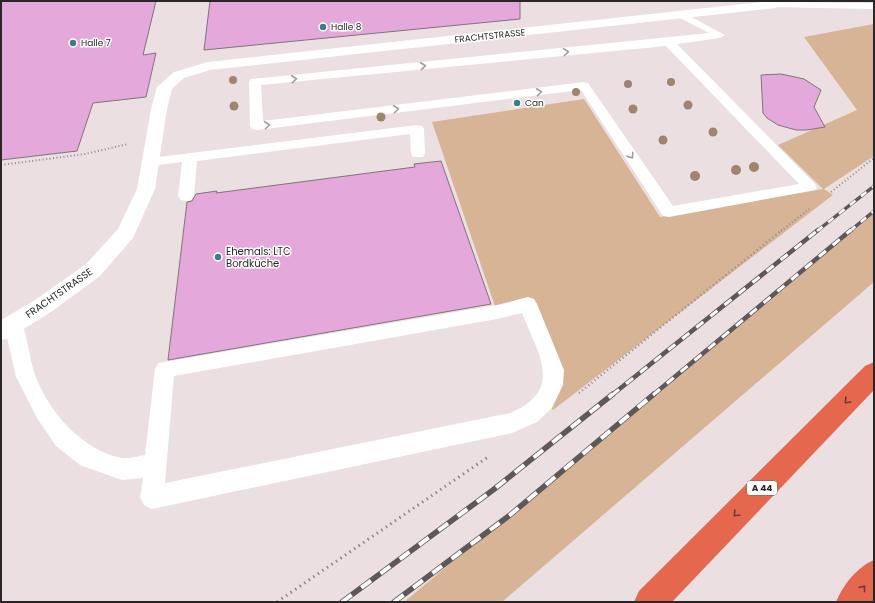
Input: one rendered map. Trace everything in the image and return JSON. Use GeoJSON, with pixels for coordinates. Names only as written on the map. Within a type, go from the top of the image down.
{"type":"FeatureCollection","features":[{"type":"Feature","properties":{"kind":"highway","name":"A 44"},"geometry":{"type":"LineString","coordinates":[[650,602],[874,373]]}},
{"type":"Feature","properties":{"kind":"highway"},"geometry":{"type":"LineString","coordinates":[[852,602],[874,575]]}},
{"type":"Feature","properties":{"kind":"street","name":"FRACHTSTRASSE"},"geometry":{"type":"LineString","coordinates":[[7,328],[43,306],[93,270],[126,233],[146,189],[158,110],[165,87],[179,75],[208,66],[772,5]]}},
{"type":"Feature","properties":{"kind":"lane","name":"FRACHTSTRASSE"},"geometry":{"type":"LineString","coordinates":[[772,5],[874,6]]}},
{"type":"Feature","properties":{"kind":"lane"},"geometry":{"type":"LineString","coordinates":[[670,42],[810,186],[669,212],[584,86],[257,126],[255,82],[670,42],[720,35],[682,15]]}},
{"type":"Feature","properties":{"kind":"lane"},"geometry":{"type":"LineString","coordinates":[[150,162],[416,129],[418,154]]}},
{"type":"Feature","properties":{"kind":"lane"},"geometry":{"type":"LineString","coordinates":[[186,196],[190,157]]}},
{"type":"Feature","properties":{"kind":"lane"},"geometry":{"type":"LineString","coordinates":[[528,304],[554,370],[553,385],[545,401],[530,415],[512,423],[152,497],[156,465],[165,369],[497,312],[528,304]]}},
{"type":"Feature","properties":{"kind":"lane"},"geometry":{"type":"LineString","coordinates":[[7,328],[26,377],[44,411],[64,439],[88,457],[122,469],[156,465]]}},
{"type":"Feature","properties":{"kind":"path"},"geometry":{"type":"LineString","coordinates":[[1,165],[85,154],[154,138]]}},
{"type":"Feature","properties":{"kind":"shaded area"},"geometry":{"type":"Polygon","coordinates":[[[874,24],[874,156],[824,189],[833,195],[553,410],[545,401],[553,385],[528,304],[497,312],[432,122],[584,99],[660,217],[823,189],[778,145],[857,110],[804,37],[874,24]]]}},
{"type":"Feature","properties":{"kind":"shaded area"},"geometry":{"type":"Polygon","coordinates":[[[874,212],[874,282],[502,602],[404,602],[874,212]]]}},
{"type":"Feature","properties":{"kind":"building","name":"Halle 7"},"geometry":{"type":"Polygon","coordinates":[[[1,1],[156,1],[143,55],[156,53],[146,97],[93,103],[77,151],[1,160],[1,1]]]}},
{"type":"Feature","properties":{"kind":"building","name":"Halle 8"},"geometry":{"type":"Polygon","coordinates":[[[210,1],[520,1],[520,19],[204,50],[210,1]]]}},
{"type":"Feature","properties":{"kind":"building"},"geometry":{"type":"Polygon","coordinates":[[[781,74],[804,79],[821,90],[814,107],[825,127],[796,130],[778,125],[767,118],[763,113],[761,75],[781,74]]]}},
{"type":"Feature","properties":{"kind":"building"},"geometry":{"type":"Polygon","coordinates":[[[441,161],[491,304],[168,360],[187,202],[192,201],[196,194],[217,191],[216,193],[415,167],[414,164],[441,161]]]}},
{"type":"Feature","properties":{"kind":"railway"},"geometry":{"type":"LineString","coordinates":[[817,231],[874,186]]}},
{"type":"Feature","properties":{"kind":"railway"},"geometry":{"type":"LineString","coordinates":[[850,231],[874,211]]}},
{"type":"Feature","properties":{"kind":"railway"},"geometry":{"type":"LineString","coordinates":[[612,395],[818,230]]}},
{"type":"Feature","properties":{"kind":"railway"},"geometry":{"type":"LineString","coordinates":[[653,395],[851,230]]}},
{"type":"Feature","properties":{"kind":"railway"},"geometry":{"type":"LineString","coordinates":[[342,602],[493,490],[613,394]]}},
{"type":"Feature","properties":{"kind":"railway"},"geometry":{"type":"LineString","coordinates":[[394,602],[510,515],[654,394]]}},
{"type":"Feature","properties":{"kind":"place","name":"Halle 8"},"geometry":{"type":"Point","coordinates":[323,27]}},
{"type":"Feature","properties":{"kind":"place","name":"Halle 7"},"geometry":{"type":"Point","coordinates":[73,43]}},
{"type":"Feature","properties":{"kind":"place","name":"Can"},"geometry":{"type":"Point","coordinates":[517,103]}},
{"type":"Feature","properties":{"kind":"place","name":"Ehemals: LTC Bordküche"},"geometry":{"type":"Point","coordinates":[218,257]}}]}
